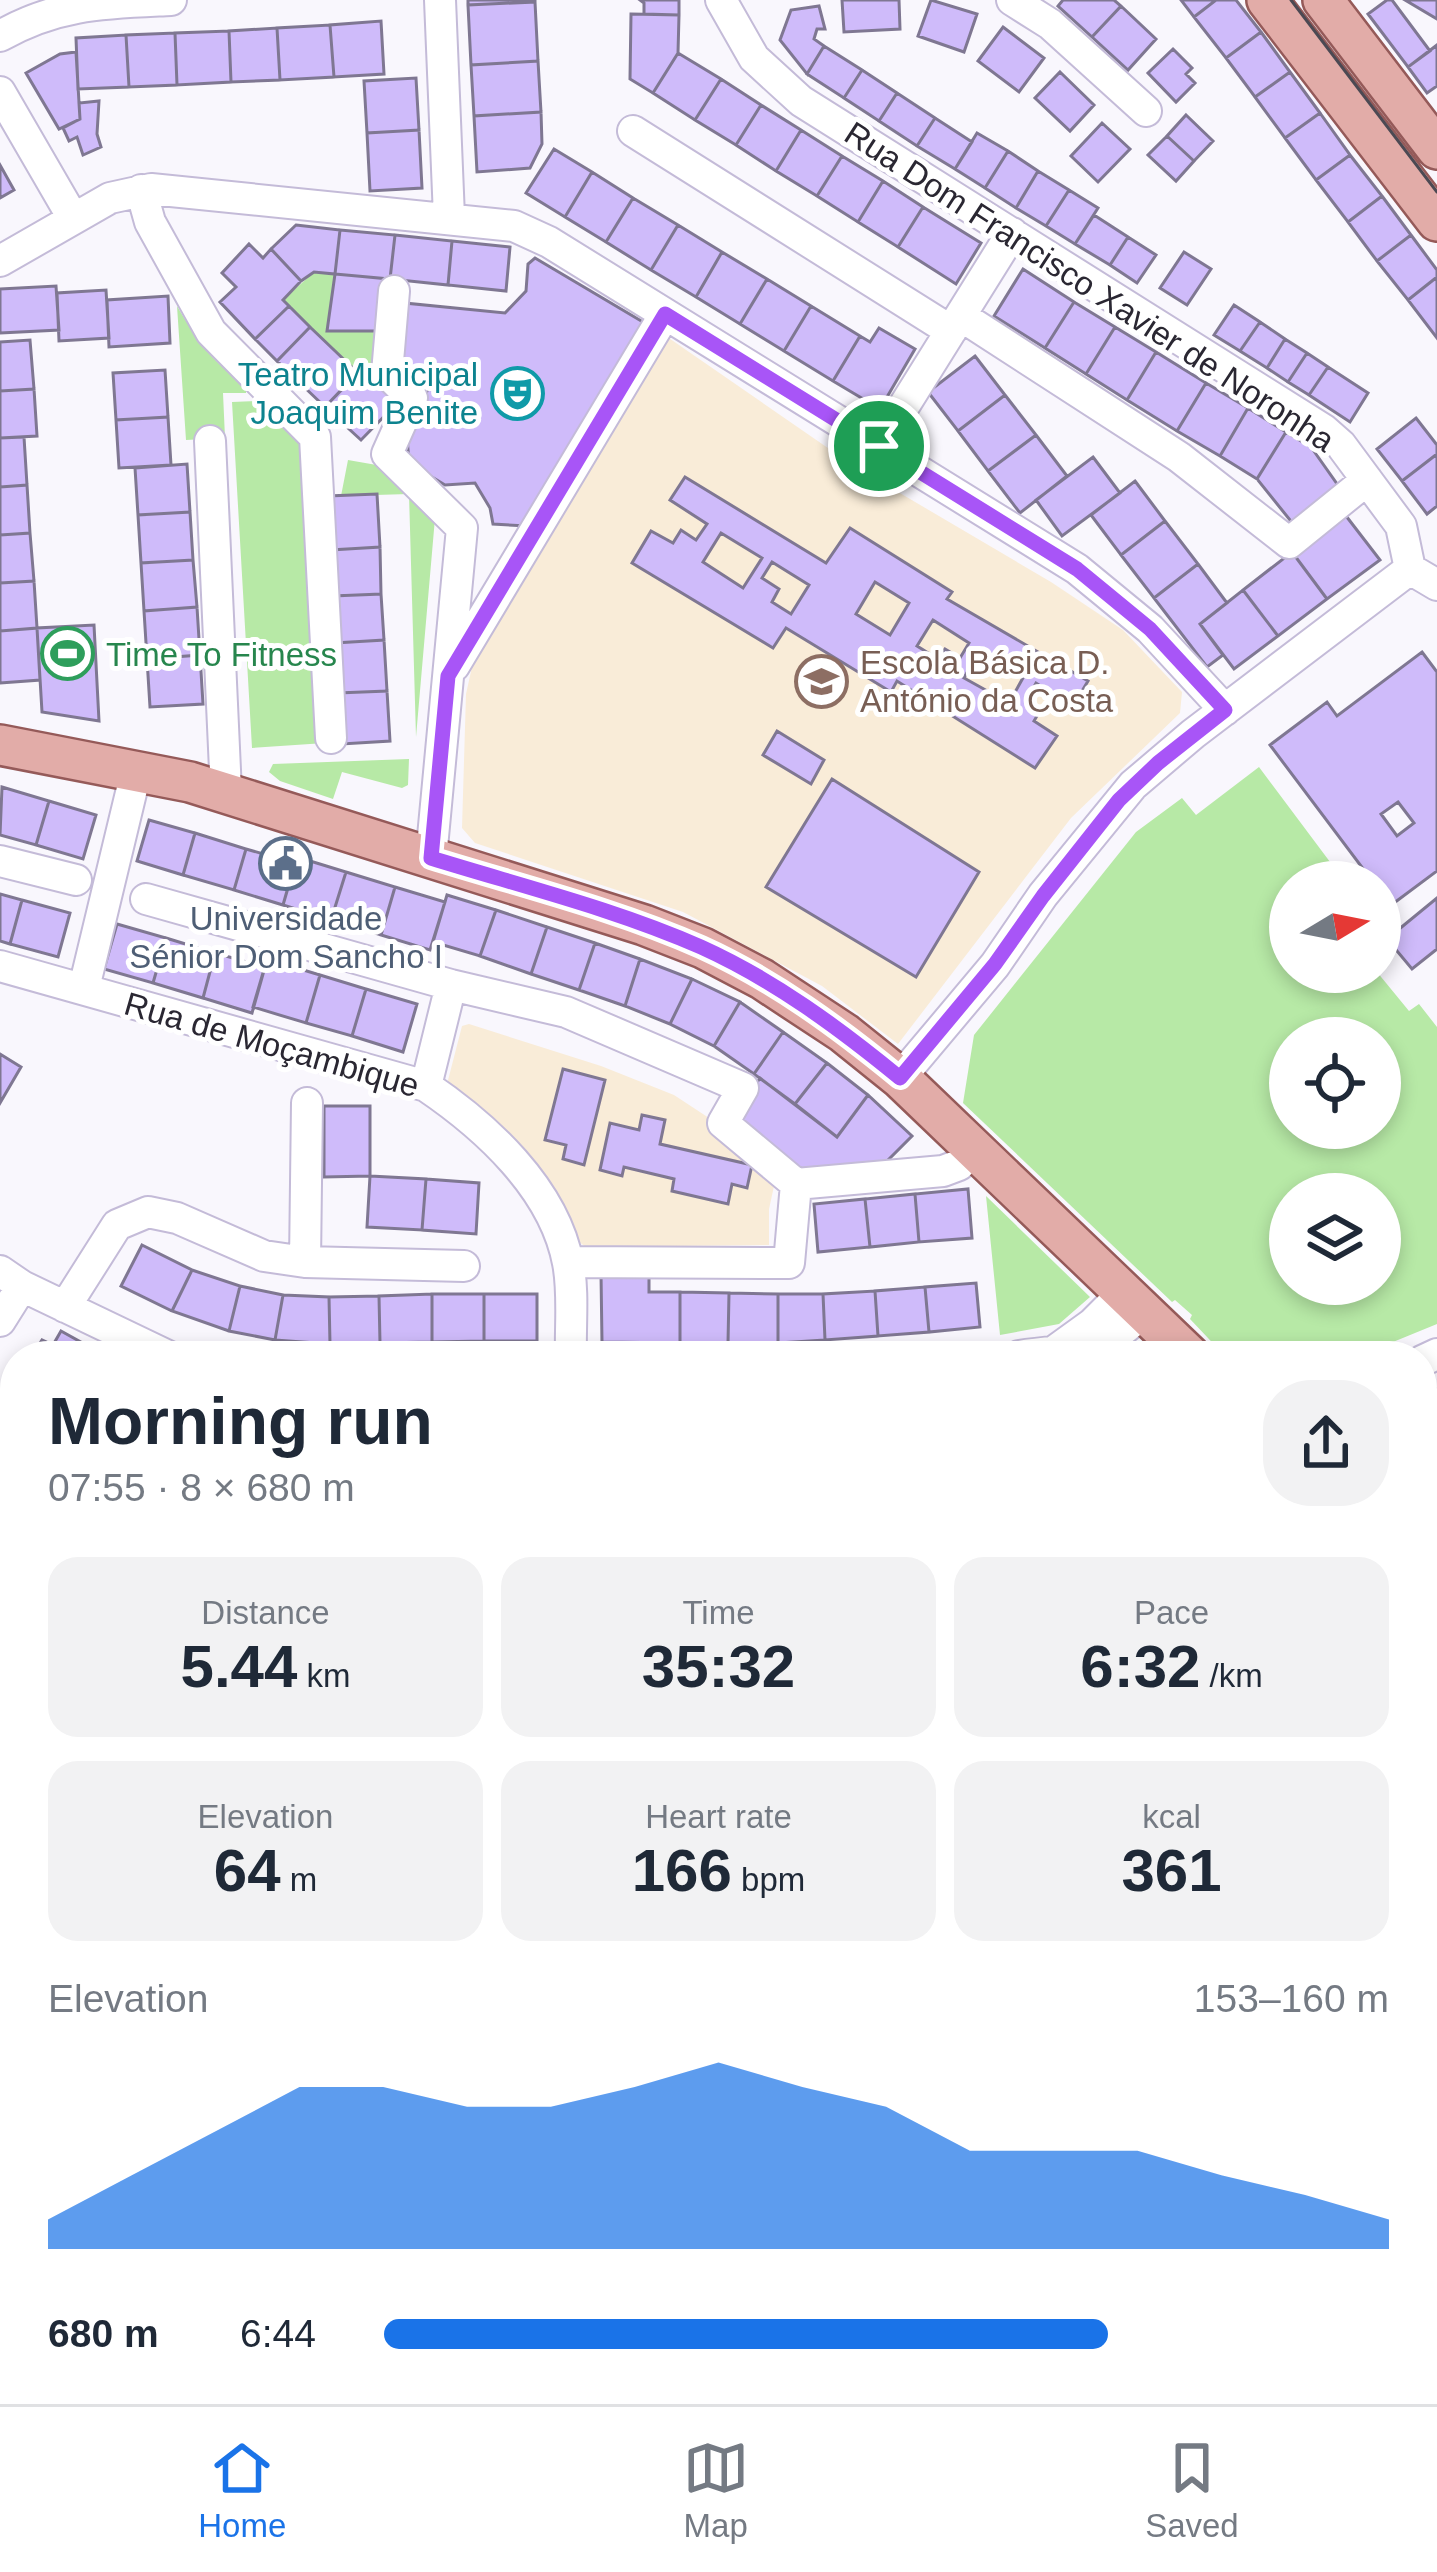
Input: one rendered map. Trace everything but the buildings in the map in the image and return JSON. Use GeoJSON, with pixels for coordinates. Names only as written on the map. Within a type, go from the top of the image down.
{"type":"FeatureCollection","features":[{"type":"Feature","properties":{"kind":"main road"},"geometry":{"type":"LineString","coordinates":[[1267,0],[1437,221]]}},
{"type":"Feature","properties":{"kind":"main road"},"geometry":{"type":"LineString","coordinates":[[1323,0],[1437,148]]}},
{"type":"Feature","properties":{"kind":"main road"},"geometry":{"type":"LineString","coordinates":[[0,745],[137,768],[226,792],[703,948],[844,1033],[900,1078],[1175,1341]]}},
{"type":"Feature","properties":{"kind":"street"},"geometry":{"type":"LineString","coordinates":[[0,36],[34,18],[76,5],[171,0]]}},
{"type":"Feature","properties":{"kind":"street"},"geometry":{"type":"LineString","coordinates":[[440,0],[449,217]]}},
{"type":"Feature","properties":{"kind":"street","name":"Rua Dom Francisco Xavier de Noronha"},"geometry":{"type":"LineString","coordinates":[[722,0],[754,58],[784,88],[1324,430],[1341,445],[1401,526],[1423,577]]}},
{"type":"Feature","properties":{"kind":"street"},"geometry":{"type":"LineString","coordinates":[[1012,0],[1050,24],[1146,111]]}},
{"type":"Feature","properties":{"kind":"street"},"geometry":{"type":"LineString","coordinates":[[0,92],[73,218]]}},
{"type":"Feature","properties":{"kind":"street"},"geometry":{"type":"LineString","coordinates":[[633,130],[1178,457],[1288,543],[1367,480]]}},
{"type":"Feature","properties":{"kind":"street"},"geometry":{"type":"LineString","coordinates":[[140,190],[151,223],[207,326],[315,437],[331,738]]}},
{"type":"Feature","properties":{"kind":"street"},"geometry":{"type":"LineString","coordinates":[[0,261],[110,198],[140,190],[495,221],[533,233],[1096,583],[1150,629],[1225,710]]}},
{"type":"Feature","properties":{"kind":"street"},"geometry":{"type":"LineString","coordinates":[[879,446],[1012,233]]}},
{"type":"Feature","properties":{"kind":"street"},"geometry":{"type":"LineString","coordinates":[[394,291],[387,373],[412,398],[387,454],[462,528],[431,858]]}},
{"type":"Feature","properties":{"kind":"street"},"geometry":{"type":"LineString","coordinates":[[448,676],[665,314]]}},
{"type":"Feature","properties":{"kind":"street"},"geometry":{"type":"LineString","coordinates":[[210,441],[226,792]]}},
{"type":"Feature","properties":{"kind":"street"},"geometry":{"type":"LineString","coordinates":[[900,1078],[995,964],[1119,800],[1225,710],[1423,577]]}},
{"type":"Feature","properties":{"kind":"street","name":"Rua de Moçambique"},"geometry":{"type":"LineString","coordinates":[[84,988],[137,768]]}},
{"type":"Feature","properties":{"kind":"street"},"geometry":{"type":"LineString","coordinates":[[0,862],[76,880]]}},
{"type":"Feature","properties":{"kind":"street"},"geometry":{"type":"LineString","coordinates":[[146,899],[451,985],[566,1012],[743,1088],[723,1123],[796,1184],[943,1171],[959,1166],[974,1149]]}},
{"type":"Feature","properties":{"kind":"street","name":"Rua de Moçambique"},"geometry":{"type":"LineString","coordinates":[[0,966],[425,1086],[471,1116],[517,1166],[547,1210],[568,1262],[571,1341]]}},
{"type":"Feature","properties":{"kind":"street"},"geometry":{"type":"LineString","coordinates":[[425,1086],[451,985]]}},
{"type":"Feature","properties":{"kind":"street"},"geometry":{"type":"LineString","coordinates":[[304,1262],[307,1103]]}},
{"type":"Feature","properties":{"kind":"street"},"geometry":{"type":"LineString","coordinates":[[568,1262],[789,1263],[796,1184]]}},
{"type":"Feature","properties":{"kind":"street"},"geometry":{"type":"LineString","coordinates":[[65,1306],[117,1225],[148,1212],[177,1218],[264,1256],[304,1262],[464,1266]]}},
{"type":"Feature","properties":{"kind":"street"},"geometry":{"type":"LineString","coordinates":[[0,1321],[11,1278],[137,1341]]}},
{"type":"Feature","properties":{"kind":"street"},"geometry":{"type":"LineString","coordinates":[[1068,1341],[1134,1301]]}},
{"type":"Feature","properties":{"kind":"shaded area","name":"Escola Básica D. António da Costa"},"geometry":{"type":"Polygon","coordinates":[[[663,334],[854,466],[1123,630],[1182,692],[1180,713],[1071,818],[898,1044],[822,986],[683,912],[475,843],[462,828],[466,694],[474,658],[663,334]]]}},
{"type":"Feature","properties":{"kind":"shaded area"},"geometry":{"type":"Polygon","coordinates":[[[469,1024],[601,1066],[674,1095],[709,1118],[776,1177],[769,1209],[769,1245],[586,1247],[572,1237],[446,1088],[462,1026],[469,1024]]]}},
{"type":"Feature","properties":{"kind":"green space"},"geometry":{"type":"Polygon","coordinates":[[[314,272],[335,274],[385,331],[380,374],[366,364],[358,373],[283,300],[314,272]]]}},
{"type":"Feature","properties":{"kind":"green space"},"geometry":{"type":"Polygon","coordinates":[[[177,306],[214,359],[246,383],[246,393],[223,393],[225,438],[186,440],[177,306]]]}},
{"type":"Feature","properties":{"kind":"green space"},"geometry":{"type":"Polygon","coordinates":[[[258,401],[306,445],[325,743],[252,748],[232,402],[258,401]]]}},
{"type":"Feature","properties":{"kind":"green space"},"geometry":{"type":"Polygon","coordinates":[[[348,460],[388,467],[435,518],[416,737],[409,494],[341,496],[348,460]]]}},
{"type":"Feature","properties":{"kind":"green space"},"geometry":{"type":"Polygon","coordinates":[[[409,759],[408,785],[402,788],[342,772],[333,799],[280,781],[269,772],[273,764],[409,759]]]}},
{"type":"Feature","properties":{"kind":"green space"},"geometry":{"type":"Polygon","coordinates":[[[1259,767],[1329,861],[1269,861],[1269,993],[1394,993],[1409,1011],[1419,1004],[1437,1027],[1437,1324],[1395,1341],[1211,1341],[1190,1319],[1192,1315],[1172,1302],[963,1103],[974,1035],[1136,832],[1182,798],[1196,815],[1259,767]]]}},
{"type":"Feature","properties":{"kind":"green space"},"geometry":{"type":"Polygon","coordinates":[[[986,1196],[1090,1297],[1059,1324],[1000,1335],[986,1196]]]}},
{"type":"Feature","properties":{"kind":"tram line"},"geometry":{"type":"LineString","coordinates":[[1291,0],[1437,192]]}},
{"type":"Feature","properties":{"kind":"place","name":"Teatro Municipal Joaquim Benite"},"geometry":{"type":"Point","coordinates":[517,393]}},
{"type":"Feature","properties":{"kind":"place","name":"Time To Fitness"},"geometry":{"type":"Point","coordinates":[67,654]}},
{"type":"Feature","properties":{"kind":"place","name":"Escola Básica D. António da Costa"},"geometry":{"type":"Point","coordinates":[821,681]}},
{"type":"Feature","properties":{"kind":"place","name":"Universidade Sénior Dom Sancho I"},"geometry":{"type":"Point","coordinates":[286,864]}},
{"type":"Feature","properties":{"kind":"route"},"geometry":{"type":"LineString","coordinates":[[665,314],[879,446],[1114,597],[1225,710],[1119,800],[995,964],[900,1078],[844,1033],[703,948],[431,858],[448,676],[665,314]]}}]}
